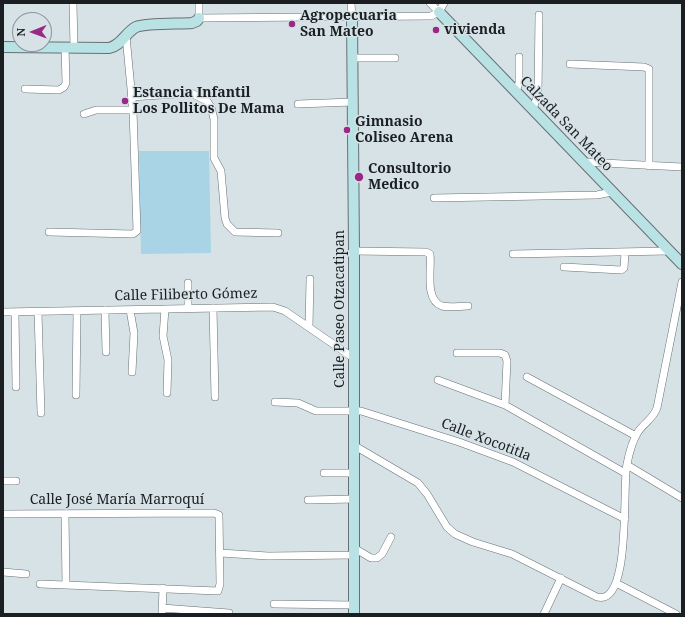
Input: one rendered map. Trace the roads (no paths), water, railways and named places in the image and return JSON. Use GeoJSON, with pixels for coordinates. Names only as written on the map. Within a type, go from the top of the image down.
{"type":"FeatureCollection","features":[{"type":"Feature","properties":{"kind":"main road","name":"Calzada San Mateo"},"geometry":{"type":"LineString","coordinates":[[438,12],[682,264]]}},
{"type":"Feature","properties":{"kind":"main road","name":"Calle Paseo Otzacatipan"},"geometry":{"type":"LineString","coordinates":[[352,17],[355,359],[354,609]]}},
{"type":"Feature","properties":{"kind":"main road"},"geometry":{"type":"LineString","coordinates":[[3,47],[113,47],[140,26],[192,24],[199,18]]}},
{"type":"Feature","properties":{"kind":"street"},"geometry":{"type":"LineString","coordinates":[[25,89],[60,90],[64,87],[66,82],[70,47],[73,3]]}},
{"type":"Feature","properties":{"kind":"street"},"geometry":{"type":"LineString","coordinates":[[199,3],[199,18],[432,16],[438,12],[444,3]]}},
{"type":"Feature","properties":{"kind":"street","name":"Calle Paseo Otzacatipan"},"geometry":{"type":"LineString","coordinates":[[351,3],[352,17]]}},
{"type":"Feature","properties":{"kind":"street","name":"Calzada San Mateo"},"geometry":{"type":"LineString","coordinates":[[430,3],[438,12]]}},
{"type":"Feature","properties":{"kind":"street"},"geometry":{"type":"LineString","coordinates":[[533,109],[538,94],[539,15]]}},
{"type":"Feature","properties":{"kind":"street"},"geometry":{"type":"LineString","coordinates":[[49,232],[136,232],[133,110],[126,36]]}},
{"type":"Feature","properties":{"kind":"street"},"geometry":{"type":"LineString","coordinates":[[516,92],[519,83],[519,57]]}},
{"type":"Feature","properties":{"kind":"street"},"geometry":{"type":"LineString","coordinates":[[352,58],[395,58]]}},
{"type":"Feature","properties":{"kind":"street"},"geometry":{"type":"LineString","coordinates":[[570,64],[644,67],[649,69],[649,166]]}},
{"type":"Feature","properties":{"kind":"street"},"geometry":{"type":"LineString","coordinates":[[131,97],[191,93],[196,94],[207,102],[213,113],[214,158],[221,171],[227,224],[235,232],[278,233]]}},
{"type":"Feature","properties":{"kind":"street"},"geometry":{"type":"LineString","coordinates":[[298,104],[353,102]]}},
{"type":"Feature","properties":{"kind":"street"},"geometry":{"type":"LineString","coordinates":[[84,114],[96,110],[133,110]]}},
{"type":"Feature","properties":{"kind":"street"},"geometry":{"type":"LineString","coordinates":[[584,162],[682,167]]}},
{"type":"Feature","properties":{"kind":"street"},"geometry":{"type":"LineString","coordinates":[[434,198],[597,195],[612,192]]}},
{"type":"Feature","properties":{"kind":"street"},"geometry":{"type":"LineString","coordinates":[[354,251],[426,252],[430,254],[431,291],[434,299],[443,306],[468,306]]}},
{"type":"Feature","properties":{"kind":"street"},"geometry":{"type":"LineString","coordinates":[[512,254],[668,251]]}},
{"type":"Feature","properties":{"kind":"street"},"geometry":{"type":"LineString","coordinates":[[564,267],[621,270],[624,268],[625,252]]}},
{"type":"Feature","properties":{"kind":"street"},"geometry":{"type":"LineString","coordinates":[[309,327],[310,279]]}},
{"type":"Feature","properties":{"kind":"street"},"geometry":{"type":"LineString","coordinates":[[355,446],[418,483],[427,494],[447,527],[455,534],[473,542],[503,550],[601,598],[607,596],[616,583],[619,575],[625,519],[626,465],[636,436],[643,426],[652,418],[657,408],[682,282]]}},
{"type":"Feature","properties":{"kind":"street"},"geometry":{"type":"LineString","coordinates":[[188,283],[188,309]]}},
{"type":"Feature","properties":{"kind":"street","name":"Calle Filiberto Gómez"},"geometry":{"type":"LineString","coordinates":[[3,312],[272,307],[285,311],[355,359]]}},
{"type":"Feature","properties":{"kind":"street"},"geometry":{"type":"LineString","coordinates":[[213,308],[215,397]]}},
{"type":"Feature","properties":{"kind":"street"},"geometry":{"type":"LineString","coordinates":[[165,309],[163,336],[168,360],[167,393]]}},
{"type":"Feature","properties":{"kind":"street"},"geometry":{"type":"LineString","coordinates":[[105,310],[106,352]]}},
{"type":"Feature","properties":{"kind":"street"},"geometry":{"type":"LineString","coordinates":[[130,310],[134,333],[132,372]]}},
{"type":"Feature","properties":{"kind":"street"},"geometry":{"type":"LineString","coordinates":[[76,395],[77,311]]}},
{"type":"Feature","properties":{"kind":"street"},"geometry":{"type":"LineString","coordinates":[[16,312],[16,387]]}},
{"type":"Feature","properties":{"kind":"street"},"geometry":{"type":"LineString","coordinates":[[38,312],[41,413]]}},
{"type":"Feature","properties":{"kind":"street"},"geometry":{"type":"LineString","coordinates":[[456,353],[500,353],[505,355],[507,360],[505,405]]}},
{"type":"Feature","properties":{"kind":"street"},"geometry":{"type":"LineString","coordinates":[[527,377],[636,436]]}},
{"type":"Feature","properties":{"kind":"street"},"geometry":{"type":"LineString","coordinates":[[438,380],[505,405],[625,473]]}},
{"type":"Feature","properties":{"kind":"street","name":"Calle Xocotitla"},"geometry":{"type":"LineString","coordinates":[[275,402],[298,403],[316,411],[354,411],[367,413],[412,426],[500,456],[537,473],[625,519]]}},
{"type":"Feature","properties":{"kind":"street"},"geometry":{"type":"LineString","coordinates":[[626,465],[682,498]]}},
{"type":"Feature","properties":{"kind":"street"},"geometry":{"type":"LineString","coordinates":[[324,473],[355,473]]}},
{"type":"Feature","properties":{"kind":"street"},"geometry":{"type":"LineString","coordinates":[[3,481],[16,481]]}},
{"type":"Feature","properties":{"kind":"street"},"geometry":{"type":"LineString","coordinates":[[308,500],[355,499]]}},
{"type":"Feature","properties":{"kind":"street","name":"Calle José María Marroquí"},"geometry":{"type":"LineString","coordinates":[[3,514],[214,513],[220,519],[220,587],[218,591],[163,588]]}},
{"type":"Feature","properties":{"kind":"street"},"geometry":{"type":"LineString","coordinates":[[65,514],[66,585]]}},
{"type":"Feature","properties":{"kind":"street"},"geometry":{"type":"LineString","coordinates":[[220,553],[268,556],[354,552],[371,558],[377,558],[382,554],[391,537]]}},
{"type":"Feature","properties":{"kind":"street"},"geometry":{"type":"LineString","coordinates":[[3,572],[26,574]]}},
{"type":"Feature","properties":{"kind":"street"},"geometry":{"type":"LineString","coordinates":[[544,614],[561,578]]}},
{"type":"Feature","properties":{"kind":"street"},"geometry":{"type":"LineString","coordinates":[[616,583],[676,614]]}},
{"type":"Feature","properties":{"kind":"street"},"geometry":{"type":"LineString","coordinates":[[40,584],[163,588],[162,611],[229,613]]}},
{"type":"Feature","properties":{"kind":"street"},"geometry":{"type":"LineString","coordinates":[[274,604],[354,609]]}},
{"type":"Feature","properties":{"kind":"place","name":"Agropecuaria San Mateo"},"geometry":{"type":"Point","coordinates":[292,24]}},
{"type":"Feature","properties":{"kind":"place","name":"vivienda"},"geometry":{"type":"Point","coordinates":[436,30]}},
{"type":"Feature","properties":{"kind":"place","name":"Estancia Infantil Los Pollitos De Mama"},"geometry":{"type":"Point","coordinates":[125,101]}},
{"type":"Feature","properties":{"kind":"place","name":"Gimnasio Coliseo Arena"},"geometry":{"type":"Point","coordinates":[347,130]}},
{"type":"Feature","properties":{"kind":"place","name":"Consultorio Medico"},"geometry":{"type":"Point","coordinates":[359,177]}}]}
